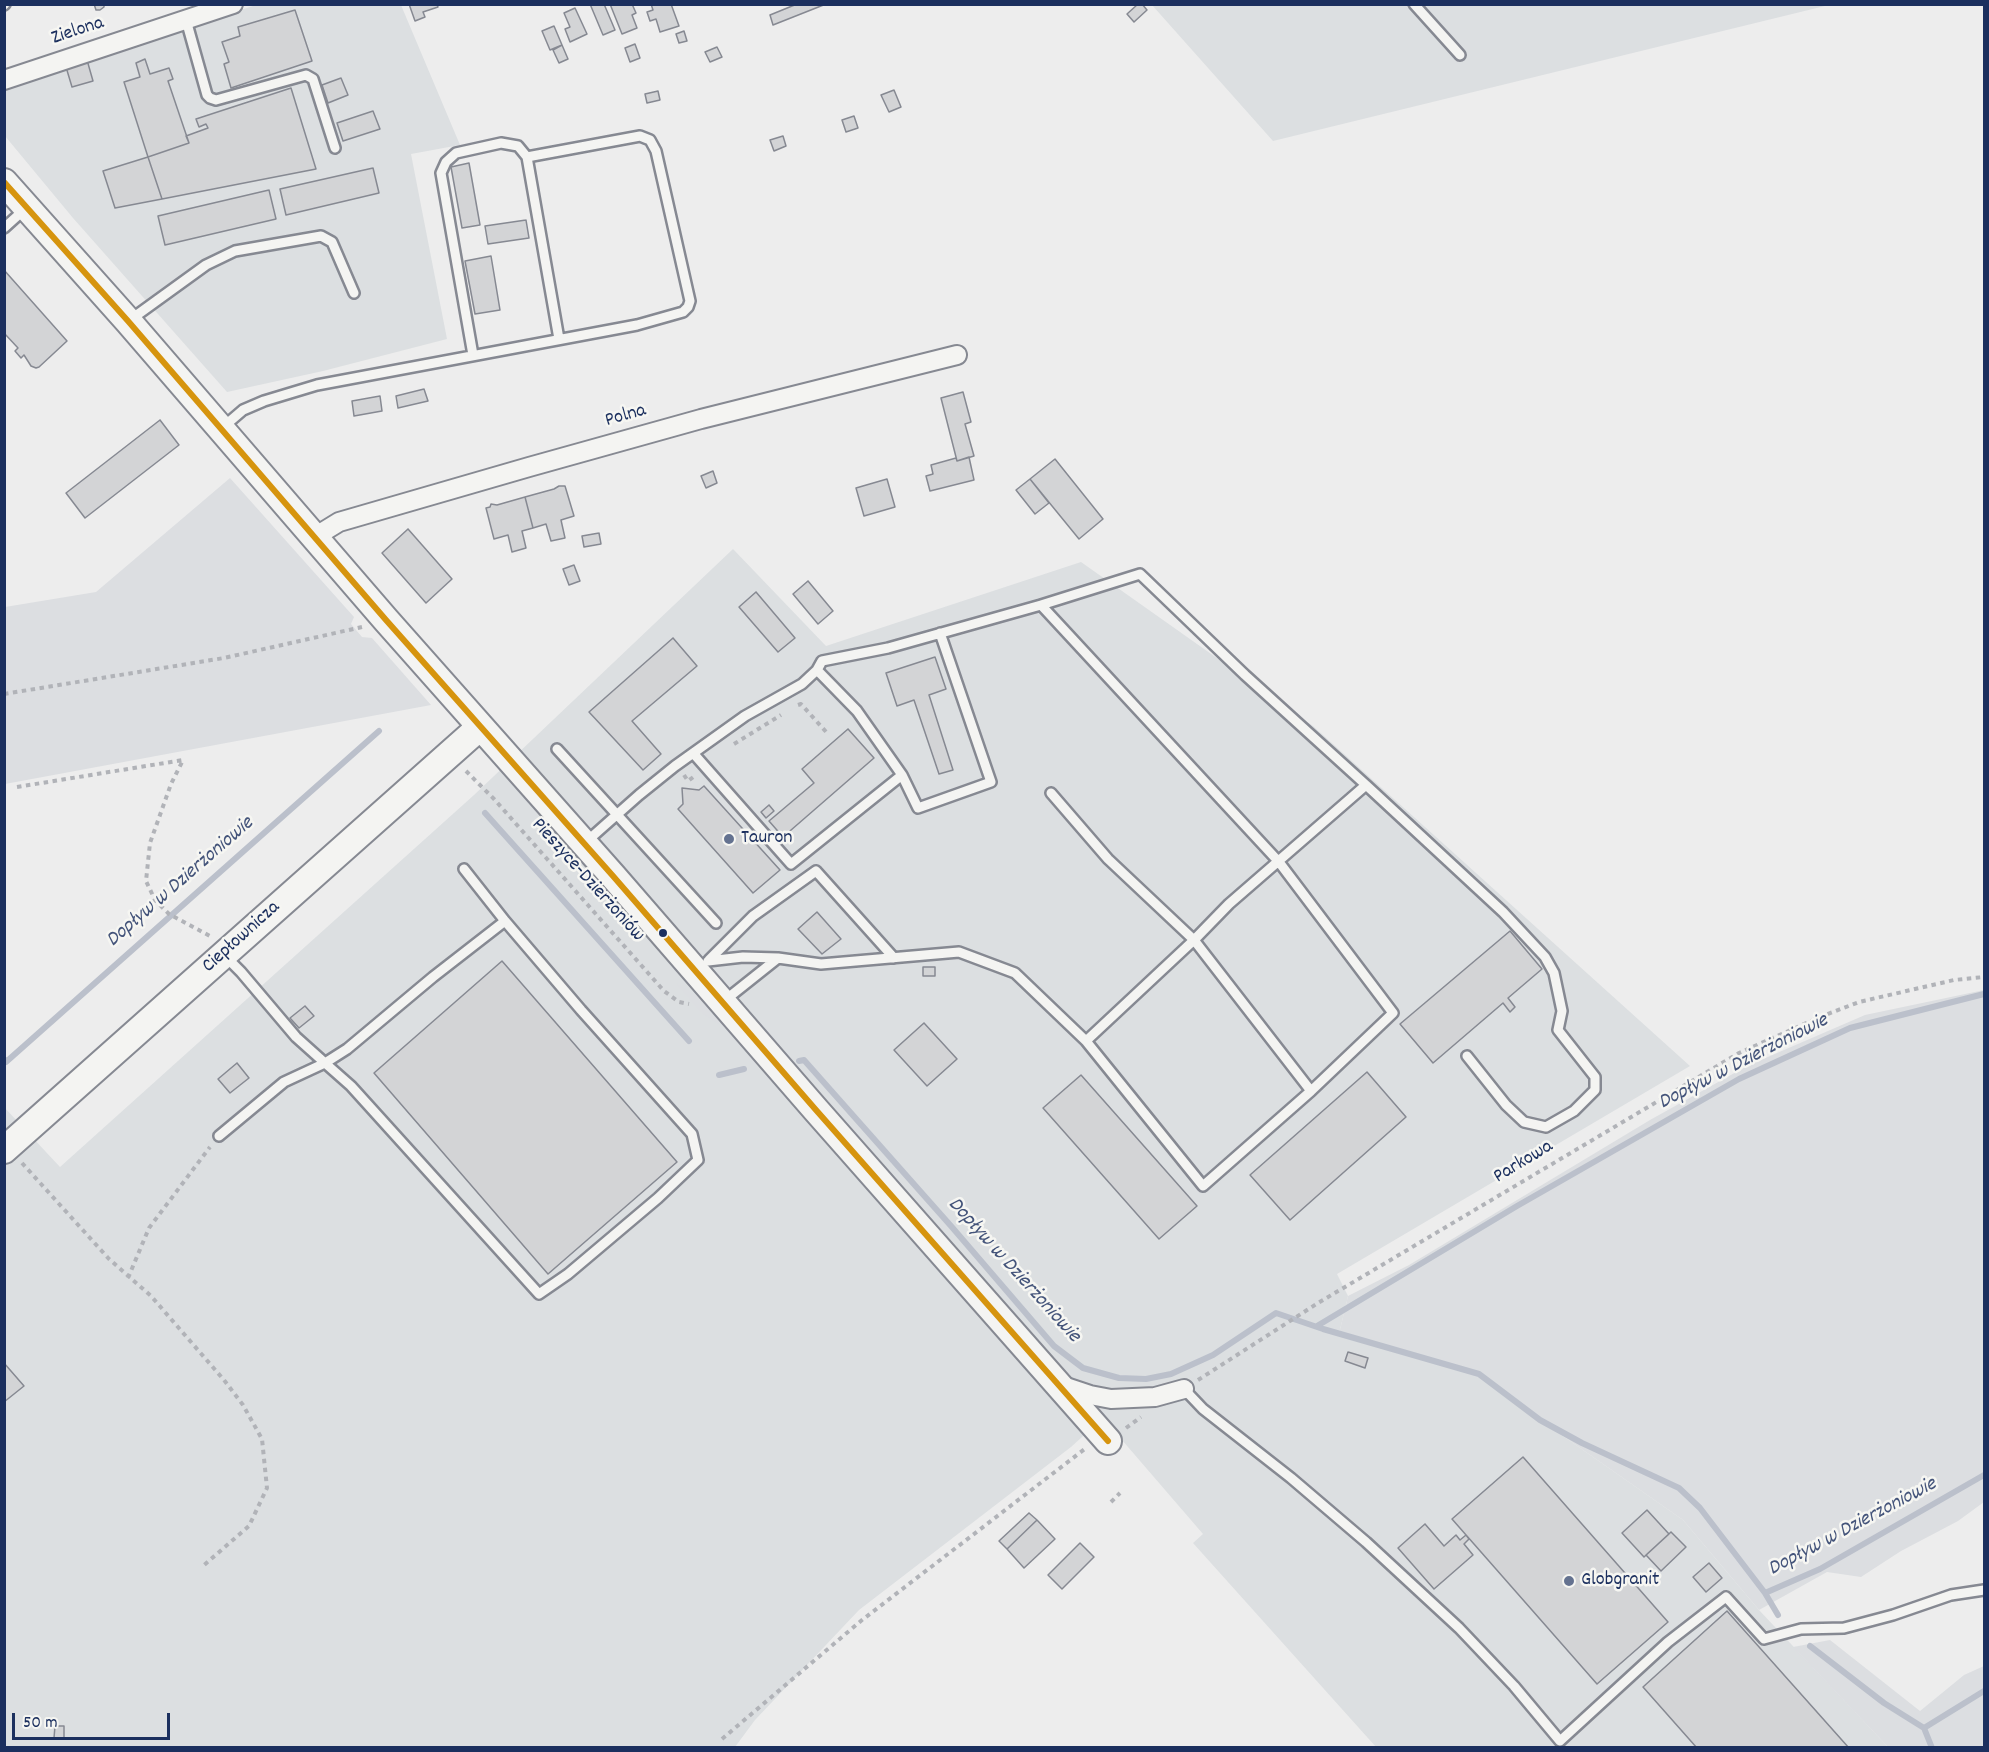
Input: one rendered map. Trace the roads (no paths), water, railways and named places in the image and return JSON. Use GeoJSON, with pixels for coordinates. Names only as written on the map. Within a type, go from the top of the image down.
{"type":"FeatureCollection","features":[{"type":"Feature","properties":{"kind":"street","name":"Zielona"},"geometry":{"type":"LineString","coordinates":[[4,80],[233,4]]}},
{"type":"Feature","properties":{"kind":"street"},"geometry":{"type":"LineString","coordinates":[[4,182],[128,321],[313,538],[480,727],[585,844],[702,966],[722,1002],[1105,1437]]}},
{"type":"Feature","properties":{"kind":"street","name":"Polna"},"geometry":{"type":"LineString","coordinates":[[313,538],[339,522],[518,471],[701,419],[957,355]]}},
{"type":"Feature","properties":{"kind":"street","name":"Ciepłownicza"},"geometry":{"type":"LineString","coordinates":[[6,1148],[480,727]]}},
{"type":"Feature","properties":{"kind":"street"},"geometry":{"type":"LineString","coordinates":[[1058,1385],[1111,1399],[1155,1397],[1184,1389]]}},
{"type":"Feature","properties":{"kind":"lane"},"geometry":{"type":"LineString","coordinates":[[1414,4],[1460,55]]}},
{"type":"Feature","properties":{"kind":"lane"},"geometry":{"type":"LineString","coordinates":[[186,20],[207,95],[210,98],[216,100],[306,75],[313,79],[335,148]]}},
{"type":"Feature","properties":{"kind":"lane"},"geometry":{"type":"LineString","coordinates":[[220,429],[243,410],[264,401],[317,385],[637,325],[683,312],[688,307],[690,300],[657,151],[650,140],[640,136],[526,157]]}},
{"type":"Feature","properties":{"kind":"lane"},"geometry":{"type":"LineString","coordinates":[[473,355],[441,173],[446,162],[456,153],[501,143],[518,146],[526,157],[559,339]]}},
{"type":"Feature","properties":{"kind":"lane"},"geometry":{"type":"LineString","coordinates":[[4,228],[26,207]]}},
{"type":"Feature","properties":{"kind":"lane"},"geometry":{"type":"LineString","coordinates":[[128,321],[206,266],[236,251],[321,236],[332,242],[354,293]]}},
{"type":"Feature","properties":{"kind":"lane"},"geometry":{"type":"LineString","coordinates":[[585,844],[675,766],[745,716],[801,684],[817,670],[822,661],[888,648],[1140,574],[1245,675],[1503,912],[1545,957],[1554,973],[1562,1011],[1558,1030],[1594,1077],[1595,1090],[1574,1112],[1546,1127],[1524,1122],[1506,1105],[1467,1056]]}},
{"type":"Feature","properties":{"kind":"lane"},"geometry":{"type":"LineString","coordinates":[[702,966],[743,957],[778,957],[821,964],[959,952],[1015,973],[1086,1041],[1203,1186],[1311,1091],[1393,1013],[1279,862],[1041,604]]}},
{"type":"Feature","properties":{"kind":"lane"},"geometry":{"type":"LineString","coordinates":[[817,670],[857,711],[902,775],[918,808],[991,783],[940,633]]}},
{"type":"Feature","properties":{"kind":"lane"},"geometry":{"type":"LineString","coordinates":[[557,748],[716,923]]}},
{"type":"Feature","properties":{"kind":"lane"},"geometry":{"type":"LineString","coordinates":[[693,753],[791,864],[902,775]]}},
{"type":"Feature","properties":{"kind":"lane"},"geometry":{"type":"LineString","coordinates":[[1086,1041],[1229,904],[1366,786]]}},
{"type":"Feature","properties":{"kind":"lane"},"geometry":{"type":"LineString","coordinates":[[1051,794],[1107,859],[1194,940],[1311,1091]]}},
{"type":"Feature","properties":{"kind":"lane"},"geometry":{"type":"LineString","coordinates":[[228,950],[241,972],[296,1037],[351,1086],[539,1294],[568,1274],[658,1198],[698,1160],[692,1134],[581,1010],[464,869]]}},
{"type":"Feature","properties":{"kind":"lane"},"geometry":{"type":"LineString","coordinates":[[702,966],[753,916],[816,871],[894,958]]}},
{"type":"Feature","properties":{"kind":"lane"},"geometry":{"type":"LineString","coordinates":[[219,1136],[284,1083],[325,1063],[347,1048],[505,921]]}},
{"type":"Feature","properties":{"kind":"lane"},"geometry":{"type":"LineString","coordinates":[[722,1002],[778,957]]}},
{"type":"Feature","properties":{"kind":"lane"},"geometry":{"type":"LineString","coordinates":[[1184,1389],[1203,1408],[1291,1478],[1366,1542],[1459,1628],[1514,1686],[1560,1741],[1668,1642],[1726,1597],[1764,1639],[1801,1629],[1844,1628],[1893,1615],[1951,1595],[1984,1590]]}},
{"type":"Feature","properties":{"kind":"waterway","name":"Dopływ w Dzierżoniowie"},"geometry":{"type":"LineString","coordinates":[[4,1059],[6,1062],[379,731]]}},
{"type":"Feature","properties":{"kind":"waterway","name":"Dopływ w Dzierżoniowie"},"geometry":{"type":"LineString","coordinates":[[485,813],[689,1041]]}},
{"type":"Feature","properties":{"kind":"waterway","name":"Dopływ w Dzierżoniowie"},"geometry":{"type":"LineString","coordinates":[[1317,1326],[1517,1206],[1739,1079],[1850,1028],[1984,994]]}},
{"type":"Feature","properties":{"kind":"waterway","name":"Dopływ w Dzierżoniowie"},"geometry":{"type":"LineString","coordinates":[[799,1061],[804,1060],[1054,1346],[1083,1368],[1119,1378],[1146,1379],[1171,1374],[1213,1355],[1276,1313],[1479,1374],[1540,1420],[1582,1443],[1679,1488],[1700,1508],[1765,1593],[1778,1615]]}},
{"type":"Feature","properties":{"kind":"waterway","name":"Dopływ w Dzierżoniowie"},"geometry":{"type":"LineString","coordinates":[[719,1075],[744,1069]]}},
{"type":"Feature","properties":{"kind":"waterway","name":"Dopływ w Dzierżoniowie"},"geometry":{"type":"LineString","coordinates":[[1765,1593],[1820,1569],[1984,1475]]}},
{"type":"Feature","properties":{"kind":"waterway"},"geometry":{"type":"LineString","coordinates":[[1810,1646],[1884,1703],[1924,1728],[1932,1748]]}},
{"type":"Feature","properties":{"kind":"waterway"},"geometry":{"type":"LineString","coordinates":[[1924,1728],[1984,1691]]}},
{"type":"Feature","properties":{"kind":"place","name":"Tauron"},"geometry":{"type":"Point","coordinates":[729,839]}},
{"type":"Feature","properties":{"kind":"place","name":"Globgranit"},"geometry":{"type":"Point","coordinates":[1569,1581]}}]}
